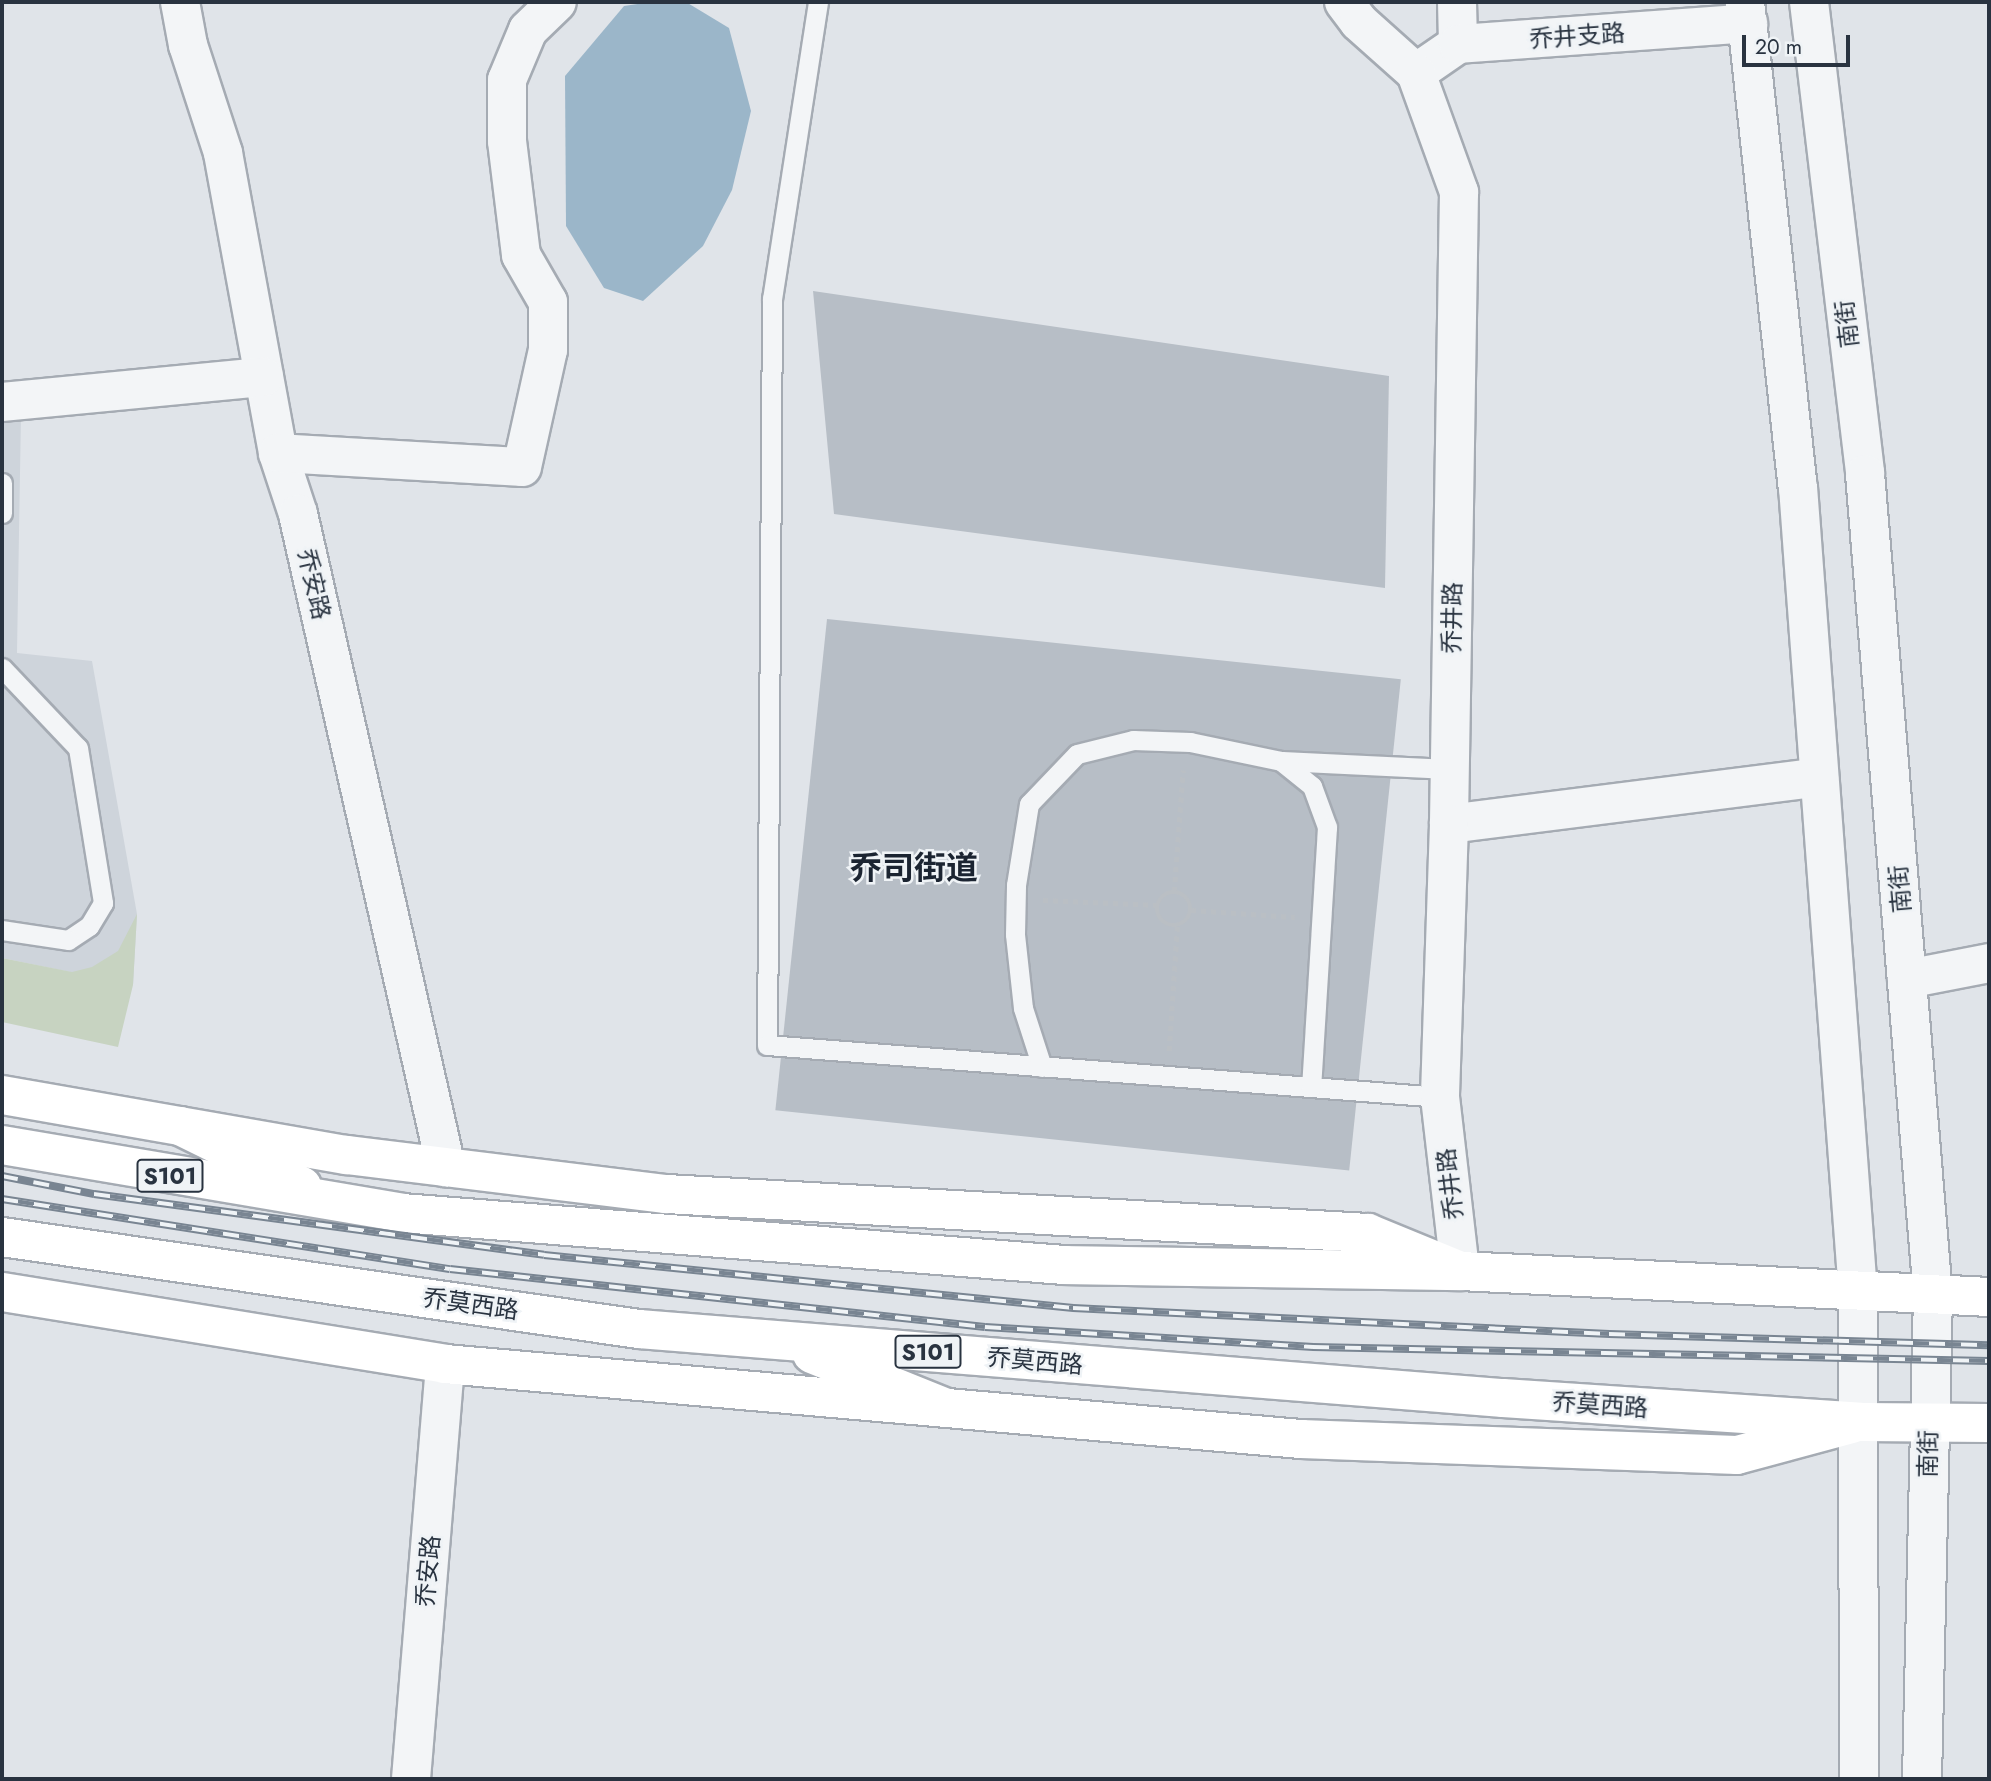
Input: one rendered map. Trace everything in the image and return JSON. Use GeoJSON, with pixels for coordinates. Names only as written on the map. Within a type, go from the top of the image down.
{"type":"FeatureCollection","features":[{"type":"Feature","properties":{"kind":"main road"},"geometry":{"type":"LineString","coordinates":[[2,1095],[180,1126],[446,1167],[666,1194],[1368,1233],[1460,1271]]}},
{"type":"Feature","properties":{"kind":"main road"},"geometry":{"type":"LineString","coordinates":[[180,1126],[339,1204]]}},
{"type":"Feature","properties":{"kind":"main road","name":"S101"},"geometry":{"type":"LineString","coordinates":[[2,1144],[339,1204],[1064,1265],[1460,1271],[1989,1297]]}},
{"type":"Feature","properties":{"kind":"main road","name":"乔莫西路"},"geometry":{"type":"LineString","coordinates":[[2,1237],[639,1329],[1503,1398],[1860,1422],[1989,1423]]}},
{"type":"Feature","properties":{"kind":"main road"},"geometry":{"type":"LineString","coordinates":[[2,1292],[445,1363],[1301,1439],[1737,1455],[1860,1422]]}},
{"type":"Feature","properties":{"kind":"main road"},"geometry":{"type":"LineString","coordinates":[[778,1340],[946,1408]]}},
{"type":"Feature","properties":{"kind":"street","name":"乔安路"},"geometry":{"type":"LineString","coordinates":[[180,2],[188,45],[223,153],[278,453],[298,514],[446,1167]]}},
{"type":"Feature","properties":{"kind":"street"},"geometry":{"type":"LineString","coordinates":[[278,453],[522,467],[548,350],[548,302],[521,255],[507,141],[507,80],[528,30],[557,2]]}},
{"type":"Feature","properties":{"kind":"street","name":"乔井路"},"geometry":{"type":"LineString","coordinates":[[1344,2],[1416,73],[1459,192],[1449,824],[1440,1097],[1460,1271]]}},
{"type":"Feature","properties":{"kind":"street"},"geometry":{"type":"LineString","coordinates":[[1416,73],[1458,44],[1457,2]]}},
{"type":"Feature","properties":{"kind":"street","name":"南街"},"geometry":{"type":"LineString","coordinates":[[1809,2],[1865,474],[1934,1296],[1928,1422],[1922,1779]]}},
{"type":"Feature","properties":{"kind":"street"},"geometry":{"type":"LineString","coordinates":[[1746,12],[1798,488],[1858,1292],[1859,1779]]}},
{"type":"Feature","properties":{"kind":"street","name":"乔井支路"},"geometry":{"type":"LineString","coordinates":[[1458,44],[1746,12]]}},
{"type":"Feature","properties":{"kind":"street"},"geometry":{"type":"LineString","coordinates":[[2,402],[264,377]]}},
{"type":"Feature","properties":{"kind":"street"},"geometry":{"type":"LineString","coordinates":[[1449,824],[1819,777]]}},
{"type":"Feature","properties":{"kind":"street"},"geometry":{"type":"LineString","coordinates":[[1907,979],[1989,963]]}},
{"type":"Feature","properties":{"kind":"street","name":"乔安路"},"geometry":{"type":"LineString","coordinates":[[411,1779],[445,1363]]}},
{"type":"Feature","properties":{"kind":"lane"},"geometry":{"type":"LineString","coordinates":[[818,2],[772,298],[767,1045],[1440,1097]]}},
{"type":"Feature","properties":{"kind":"lane"},"geometry":{"type":"LineString","coordinates":[[2,483],[2,513]]}},
{"type":"Feature","properties":{"kind":"lane"},"geometry":{"type":"LineString","coordinates":[[2,668],[78,748],[103,903],[89,926],[68,940],[2,930]]}},
{"type":"Feature","properties":{"kind":"lane"},"geometry":{"type":"LineString","coordinates":[[1042,1067],[1023,1008],[1015,934],[1016,900],[1029,804],[1077,754],[1133,740],[1190,742],[1281,761],[1450,769]]}},
{"type":"Feature","properties":{"kind":"lane"},"geometry":{"type":"LineString","coordinates":[[1281,761],[1312,786],[1327,827],[1311,1087]]}},
{"type":"Feature","properties":{"kind":"path"},"geometry":{"type":"LineString","coordinates":[[1174,892],[1184,761],[1190,742]]}},
{"type":"Feature","properties":{"kind":"path"},"geometry":{"type":"LineString","coordinates":[[1177,926],[1162,921],[1158,905],[1163,895],[1174,892],[1188,900],[1191,910]]}},
{"type":"Feature","properties":{"kind":"path"},"geometry":{"type":"LineString","coordinates":[[1016,900],[1158,905]]}},
{"type":"Feature","properties":{"kind":"path"},"geometry":{"type":"LineString","coordinates":[[1191,910],[1321,918]]}},
{"type":"Feature","properties":{"kind":"path"},"geometry":{"type":"LineString","coordinates":[[1168,1076],[1177,926],[1191,910]]}},
{"type":"Feature","properties":{"kind":"shaded area"},"geometry":{"type":"Polygon","coordinates":[[[2,413],[21,414],[17,653],[92,661],[137,914],[133,985],[2,958],[2,413]]]}},
{"type":"Feature","properties":{"kind":"green space"},"geometry":{"type":"Polygon","coordinates":[[[137,914],[133,985],[118,1047],[2,1022],[2,958],[72,972],[92,967],[118,951],[137,914]]]}},
{"type":"Feature","properties":{"kind":"water"},"geometry":{"type":"Polygon","coordinates":[[[651,2],[686,2],[729,28],[751,111],[732,190],[703,246],[643,301],[604,288],[566,226],[565,76],[624,6],[651,2]]]}},
{"type":"Feature","properties":{"kind":"building"},"geometry":{"type":"Polygon","coordinates":[[[813,291],[1389,376],[1385,588],[834,514],[813,291]]]}},
{"type":"Feature","properties":{"kind":"building"},"geometry":{"type":"Polygon","coordinates":[[[827,619],[1401,679],[1349,1171],[775,1110],[827,619]]]}},
{"type":"Feature","properties":{"kind":"railway"},"geometry":{"type":"LineString","coordinates":[[2,1176],[94,1194],[544,1255],[1073,1308],[1609,1334],[1989,1345]]}},
{"type":"Feature","properties":{"kind":"railway"},"geometry":{"type":"LineString","coordinates":[[2,1199],[450,1269],[985,1327],[1313,1347],[1989,1361]]}},
{"type":"Feature","properties":{"kind":"district","name":"乔司街道"},"geometry":{"type":"Point","coordinates":[914,868]}}]}
